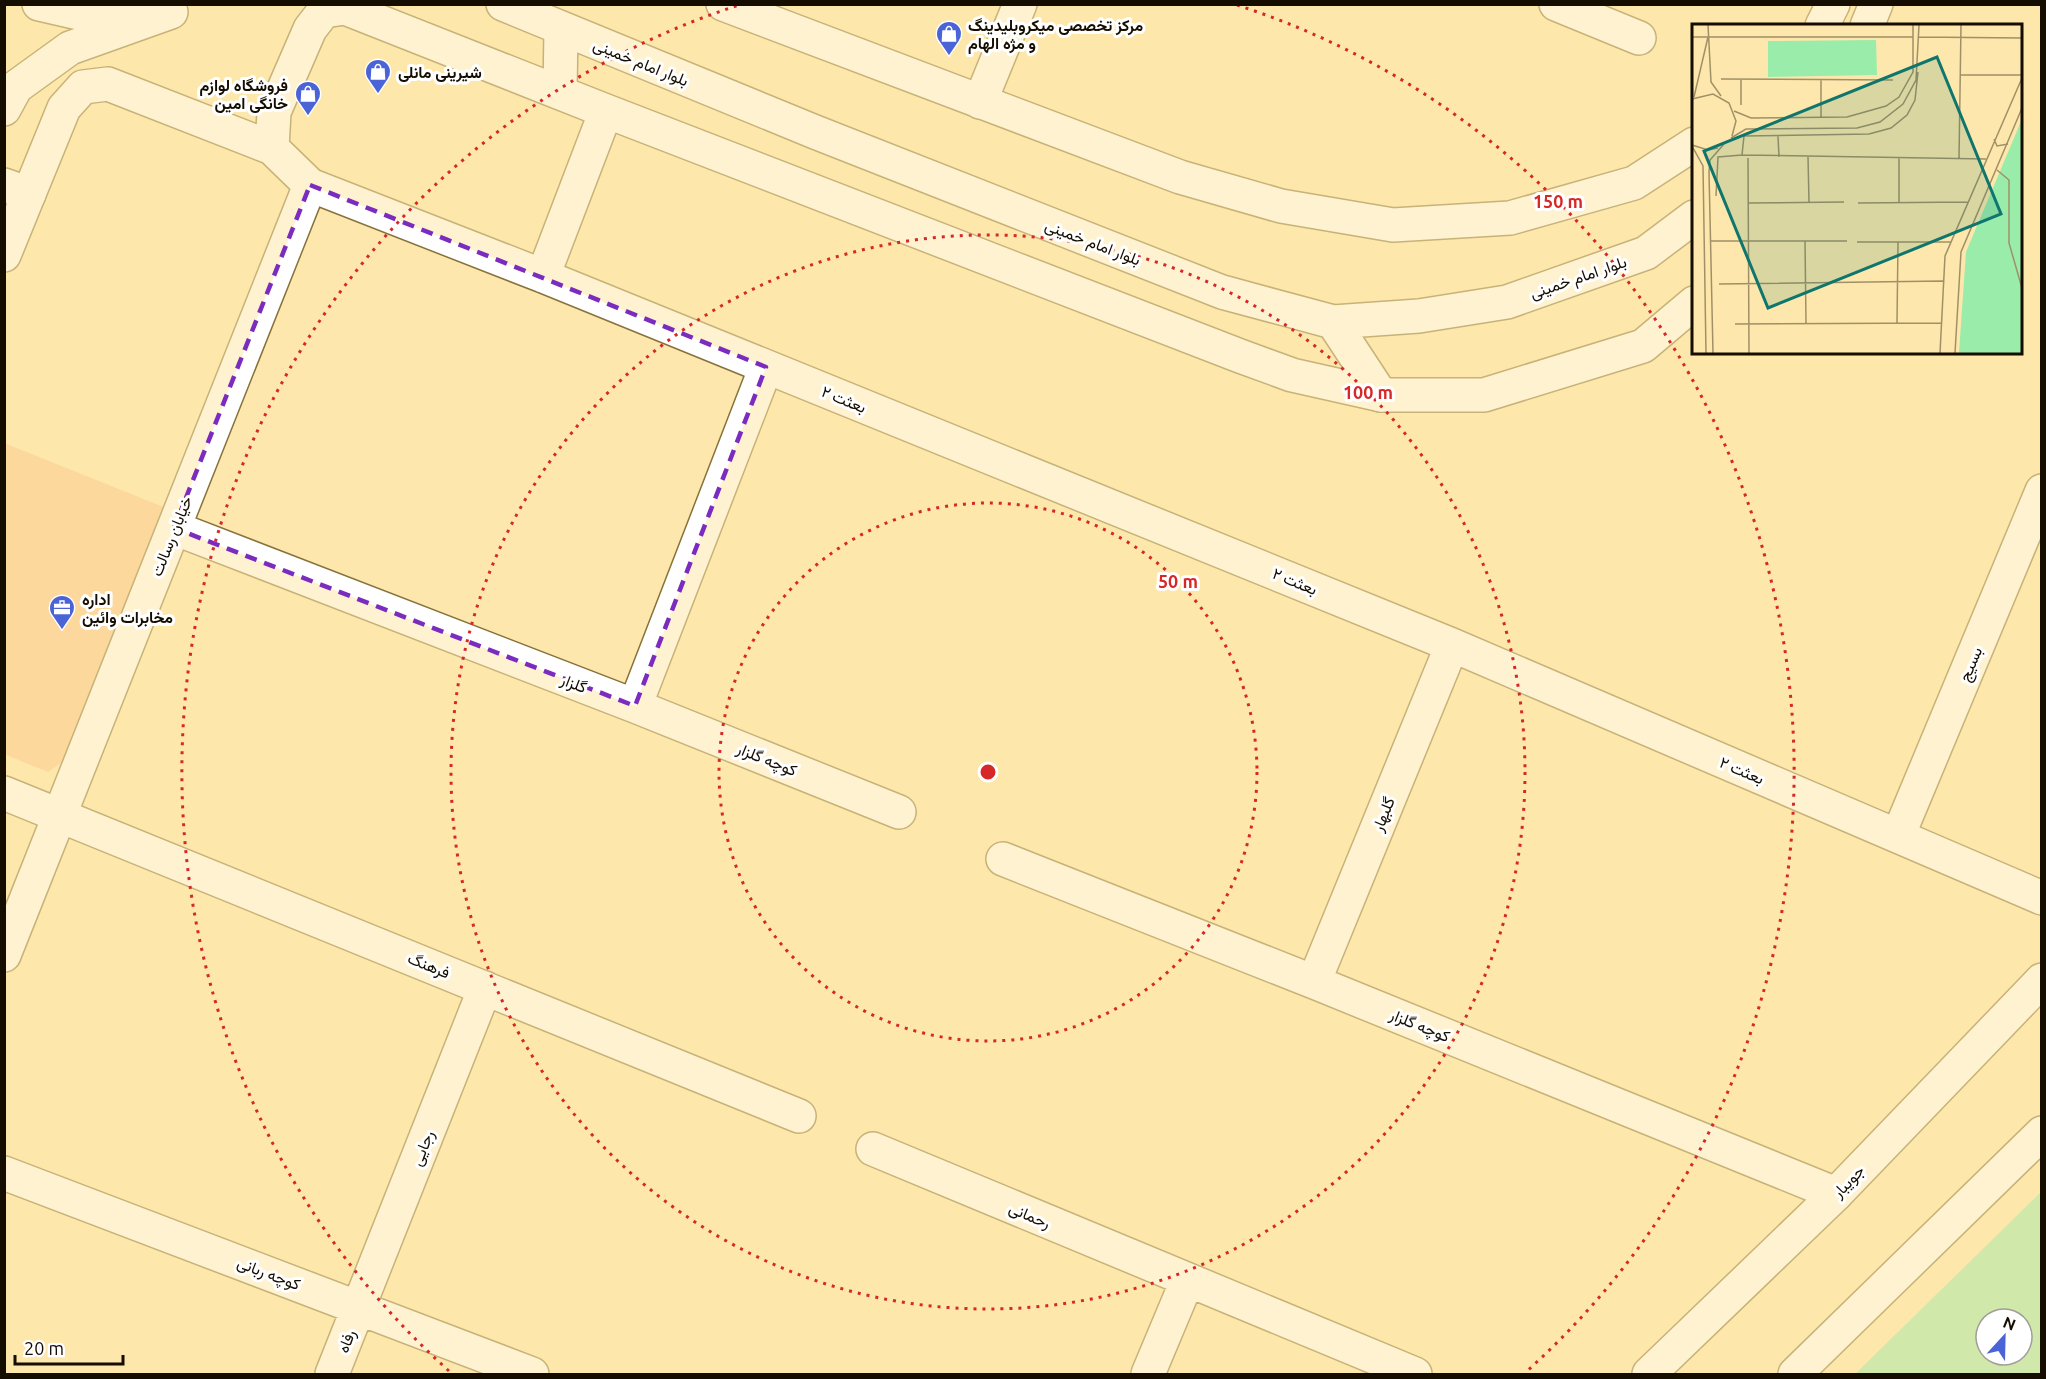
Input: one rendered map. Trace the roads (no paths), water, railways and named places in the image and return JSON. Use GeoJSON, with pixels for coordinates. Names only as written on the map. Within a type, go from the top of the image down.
{"type":"FeatureCollection","features":[{"type":"Feature","properties":{"kind":"street"},"geometry":{"type":"LineString","coordinates":[[39,4],[100,18],[181,8]]}},
{"type":"Feature","properties":{"kind":"street","name":"بلوار امام خمینی"},"geometry":{"type":"LineString","coordinates":[[502,4],[815,132],[1222,292],[1333,322],[1419,316],[1508,302],[1646,253],[1692,218]]}},
{"type":"Feature","properties":{"kind":"street"},"geometry":{"type":"LineString","coordinates":[[723,4],[1180,177],[1281,206],[1393,225],[1510,218],[1634,183],[1692,145]]}},
{"type":"Feature","properties":{"kind":"street"},"geometry":{"type":"LineString","coordinates":[[980,102],[1020,4]]}},
{"type":"Feature","properties":{"kind":"street"},"geometry":{"type":"LineString","coordinates":[[1556,4],[1639,38]]}},
{"type":"Feature","properties":{"kind":"street"},"geometry":{"type":"LineString","coordinates":[[1823,24],[1833,4]]}},
{"type":"Feature","properties":{"kind":"street"},"geometry":{"type":"LineString","coordinates":[[1868,24],[1876,4]]}},
{"type":"Feature","properties":{"kind":"street"},"geometry":{"type":"LineString","coordinates":[[4,109],[16,87],[70,48],[181,8]]}},
{"type":"Feature","properties":{"kind":"street"},"geometry":{"type":"LineString","coordinates":[[272,148],[274,112],[310,29],[324,11],[345,8],[1282,372],[1382,395],[1484,395],[1643,346],[1692,305]]}},
{"type":"Feature","properties":{"kind":"street"},"geometry":{"type":"LineString","coordinates":[[560,92],[561,29]]}},
{"type":"Feature","properties":{"kind":"street"},"geometry":{"type":"LineString","coordinates":[[4,255],[17,190],[64,108],[83,87],[108,84],[272,148],[310,185]]}},
{"type":"Feature","properties":{"kind":"street"},"geometry":{"type":"LineString","coordinates":[[543,276],[606,111]]}},
{"type":"Feature","properties":{"kind":"street","name":"بعثت ۲"},"geometry":{"type":"LineString","coordinates":[[310,185],[543,276],[1452,645],[2042,898]]}},
{"type":"Feature","properties":{"kind":"street","name":"خیابان رسالت"},"geometry":{"type":"LineString","coordinates":[[4,955],[310,185]]}},
{"type":"Feature","properties":{"kind":"street"},"geometry":{"type":"LineString","coordinates":[[1333,322],[1382,395]]}},
{"type":"Feature","properties":{"kind":"street"},"geometry":{"type":"LineString","coordinates":[[635,706],[766,367]]}},
{"type":"Feature","properties":{"kind":"street","name":"بسیج"},"geometry":{"type":"LineString","coordinates":[[1898,836],[2042,491]]}},
{"type":"Feature","properties":{"kind":"street","name":"گلزار"},"geometry":{"type":"LineString","coordinates":[[174,528],[635,706]]}},
{"type":"Feature","properties":{"kind":"street","name":"گلبهار"},"geometry":{"type":"LineString","coordinates":[[1314,982],[1452,645]]}},
{"type":"Feature","properties":{"kind":"street","name":"کوچه گلزار"},"geometry":{"type":"LineString","coordinates":[[635,706],[899,812]]}},
{"type":"Feature","properties":{"kind":"street","name":"فرهنگ"},"geometry":{"type":"LineString","coordinates":[[4,793],[799,1116]]}},
{"type":"Feature","properties":{"kind":"street","name":"کوچه گلزار"},"geometry":{"type":"LineString","coordinates":[[1003,859],[1314,982],[1836,1194]]}},
{"type":"Feature","properties":{"kind":"street","name":"جویبار"},"geometry":{"type":"LineString","coordinates":[[1649,1374],[1836,1194],[2042,980]]}},
{"type":"Feature","properties":{"kind":"street","name":"رجایی"},"geometry":{"type":"LineString","coordinates":[[359,1308],[485,988]]}},
{"type":"Feature","properties":{"kind":"street"},"geometry":{"type":"LineString","coordinates":[[1795,1374],[2042,1133]]}},
{"type":"Feature","properties":{"kind":"street","name":"رحمانی"},"geometry":{"type":"LineString","coordinates":[[873,1149],[1415,1374]]}},
{"type":"Feature","properties":{"kind":"street","name":"کوچه ربانی"},"geometry":{"type":"LineString","coordinates":[[4,1173],[532,1374]]}},
{"type":"Feature","properties":{"kind":"street"},"geometry":{"type":"LineString","coordinates":[[1148,1374],[1187,1281]]}},
{"type":"Feature","properties":{"kind":"street","name":"رفاه"},"geometry":{"type":"LineString","coordinates":[[333,1374],[359,1308]]}},
{"type":"Feature","properties":{"kind":"place","name":"مرکز تخصصی میکروبلیدینگ و مژه الهام"},"geometry":{"type":"Point","coordinates":[949,57]}},
{"type":"Feature","properties":{"kind":"place","name":"شیرینی مانلی"},"geometry":{"type":"Point","coordinates":[378,95]}},
{"type":"Feature","properties":{"kind":"place","name":"فروشگاه لوازم خانگی امین"},"geometry":{"type":"Point","coordinates":[308,117]}},
{"type":"Feature","properties":{"kind":"place","name":"اداره مخابرات وائین"},"geometry":{"type":"Point","coordinates":[62,631]}}]}
